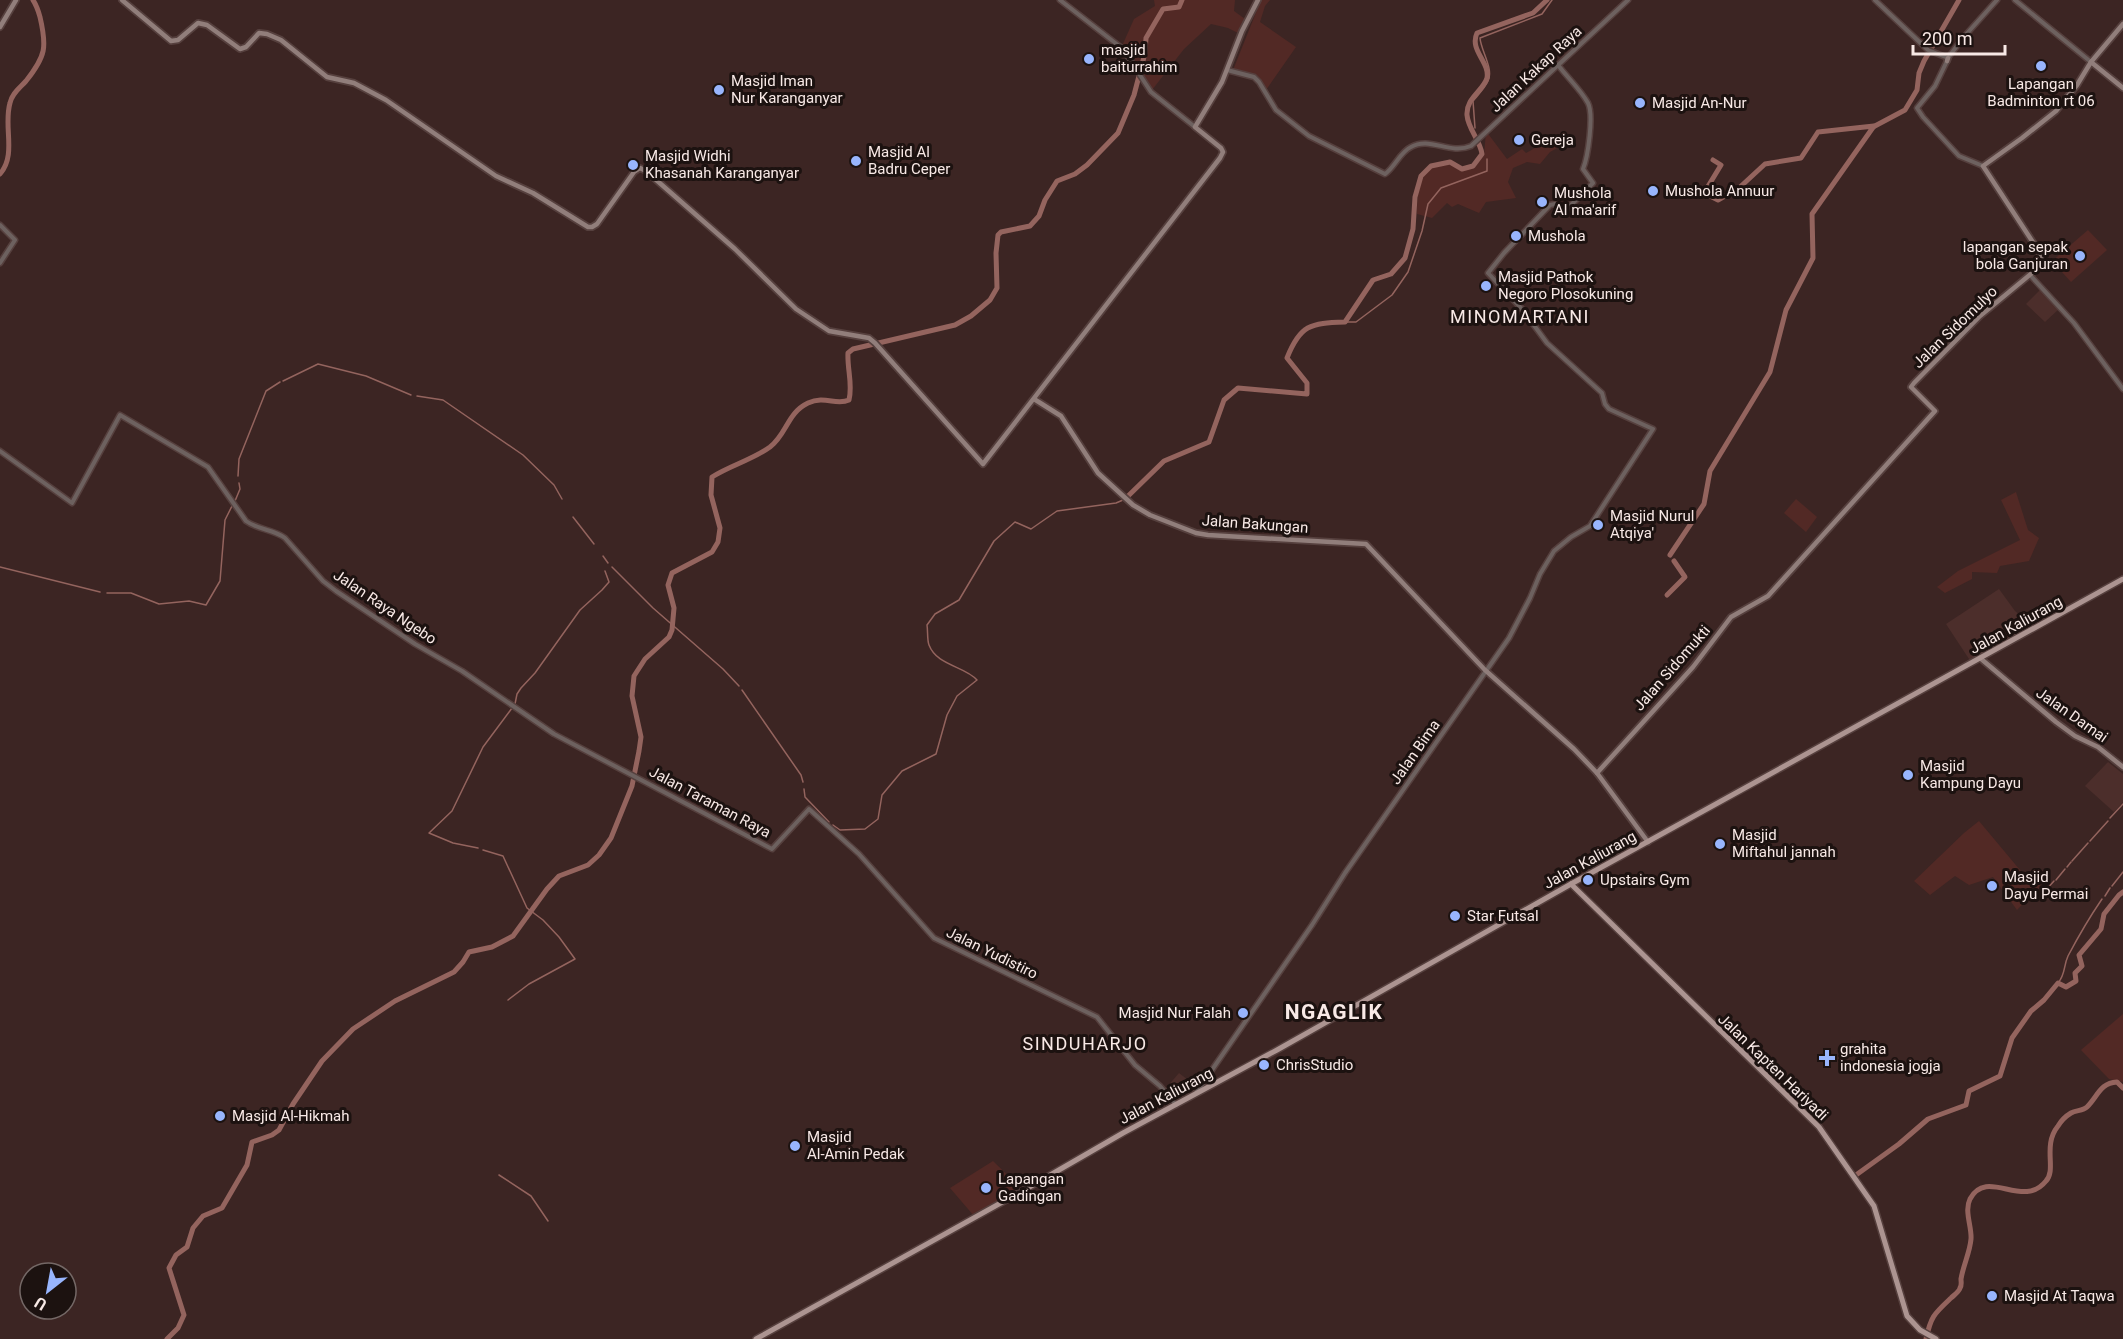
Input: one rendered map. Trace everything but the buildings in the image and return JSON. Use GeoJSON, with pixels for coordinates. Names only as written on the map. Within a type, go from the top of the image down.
{"type":"FeatureCollection","features":[{"type":"Feature","properties":{"kind":"main road"},"geometry":{"type":"LineString","coordinates":[[0,27],[16,0]]}},
{"type":"Feature","properties":{"kind":"main road"},"geometry":{"type":"LineString","coordinates":[[122,0],[171,41],[178,40],[198,23],[207,25],[240,49],[246,47],[259,33],[273,36],[324,75],[354,83],[386,100],[496,176],[533,193],[588,227],[597,224],[634,172],[644,169],[731,244],[796,309],[829,331],[869,338],[876,344],[983,464],[1220,158],[1223,152],[1221,148],[1195,127],[1218,91],[1242,31],[1258,0]]}},
{"type":"Feature","properties":{"kind":"main road"},"geometry":{"type":"LineString","coordinates":[[1983,166],[2056,111],[2077,85],[2091,62],[2123,24]]}},
{"type":"Feature","properties":{"kind":"main road"},"geometry":{"type":"LineString","coordinates":[[2091,62],[2123,88]]}},
{"type":"Feature","properties":{"kind":"main road","name":"Jalan Sidomulyo"},"geometry":{"type":"LineString","coordinates":[[1935,411],[1911,387],[1980,316],[2044,262],[1983,166]]}},
{"type":"Feature","properties":{"kind":"main road","name":"Jalan Bakungan"},"geometry":{"type":"LineString","coordinates":[[1034,399],[1060,416],[1098,473],[1129,502],[1150,514],[1196,533],[1208,535],[1366,544],[1485,670],[1597,773],[1648,842]]}},
{"type":"Feature","properties":{"kind":"main road","name":"Jalan Sidomukti"},"geometry":{"type":"LineString","coordinates":[[1597,773],[1700,660],[1731,617],[1768,596],[1935,411]]}},
{"type":"Feature","properties":{"kind":"main road","name":"Jalan Kaliurang"},"geometry":{"type":"LineString","coordinates":[[756,1339],[1196,1094],[1203,1087],[2123,579]]}},
{"type":"Feature","properties":{"kind":"main road","name":"Jalan Damai"},"geometry":{"type":"LineString","coordinates":[[1980,658],[2056,722],[2075,736],[2098,747],[2123,767]]}},
{"type":"Feature","properties":{"kind":"main road","name":"Jalan Kapten Hariyadi"},"geometry":{"type":"LineString","coordinates":[[1571,884],[1816,1124],[1872,1202],[1905,1312],[1920,1330],[1936,1339]]}},
{"type":"Feature","properties":{"kind":"street"},"geometry":{"type":"LineString","coordinates":[[1060,0],[1123,49],[1151,92],[1195,127]]}},
{"type":"Feature","properties":{"kind":"street","name":"Jalan Kakap Raya"},"geometry":{"type":"LineString","coordinates":[[1227,70],[1254,78],[1259,82],[1275,110],[1309,136],[1382,174],[1388,173],[1411,146],[1440,145],[1456,150],[1477,142],[1628,0]]}},
{"type":"Feature","properties":{"kind":"street"},"geometry":{"type":"LineString","coordinates":[[1875,0],[1930,51],[1947,59]]}},
{"type":"Feature","properties":{"kind":"street"},"geometry":{"type":"LineString","coordinates":[[1983,166],[1959,156],[1917,108],[1935,86],[1947,59],[1962,39],[1998,0]]}},
{"type":"Feature","properties":{"kind":"street"},"geometry":{"type":"LineString","coordinates":[[2015,0],[2091,62]]}},
{"type":"Feature","properties":{"kind":"street","name":"Jalan Bima"},"geometry":{"type":"LineString","coordinates":[[1203,1087],[1312,926],[1345,873],[1514,629],[1540,574],[1554,551],[1571,537],[1590,526],[1653,429],[1607,407],[1602,393],[1547,343],[1520,307],[1488,273],[1550,205],[1555,204],[1565,212],[1593,182],[1583,169],[1587,160],[1590,110],[1588,103],[1558,65]]}},
{"type":"Feature","properties":{"kind":"street"},"geometry":{"type":"LineString","coordinates":[[0,225],[15,240],[0,263]]}},
{"type":"Feature","properties":{"kind":"street"},"geometry":{"type":"LineString","coordinates":[[2030,275],[2074,323],[2123,389]]}},
{"type":"Feature","properties":{"kind":"street","name":"Jalan Raya Ngebo"},"geometry":{"type":"LineString","coordinates":[[0,451],[72,502],[120,415],[208,467],[246,521],[255,527],[277,532],[285,538],[323,581],[336,591],[568,743],[630,774]]}},
{"type":"Feature","properties":{"kind":"street","name":"Jalan Taraman Raya"},"geometry":{"type":"LineString","coordinates":[[630,774],[772,849],[808,808]]}},
{"type":"Feature","properties":{"kind":"street","name":"Jalan Yudistiro"},"geometry":{"type":"LineString","coordinates":[[808,808],[859,854],[934,938],[1097,1017],[1135,1065],[1160,1086],[1176,1105]]}},
{"type":"Feature","properties":{"kind":"shaded area"},"geometry":{"type":"Polygon","coordinates":[[[1154,0],[1235,0],[1234,11],[1245,19],[1240,34],[1211,24],[1184,49],[1152,90],[1133,57],[1122,46],[1134,19],[1155,6],[1154,0]]]}},
{"type":"Feature","properties":{"kind":"shaded area"},"geometry":{"type":"Polygon","coordinates":[[[1261,0],[1270,0],[1265,6],[1260,22],[1296,47],[1266,90],[1255,79],[1233,70],[1261,0]]]}},
{"type":"Feature","properties":{"kind":"shaded area"},"geometry":{"type":"Polygon","coordinates":[[[1486,131],[1507,159],[1522,149],[1526,153],[1547,140],[1557,138],[1568,142],[1550,152],[1540,164],[1527,162],[1513,168],[1508,182],[1516,198],[1486,202],[1479,213],[1458,204],[1452,207],[1447,203],[1432,218],[1417,214],[1418,194],[1422,180],[1429,169],[1449,163],[1462,170],[1475,167],[1484,155],[1486,131]]]}},
{"type":"Feature","properties":{"kind":"shaded area","name":"lapangan sepak bola Ganjuran"},"geometry":{"type":"Polygon","coordinates":[[[2088,230],[2107,250],[2071,282],[2052,261],[2088,230]]]}},
{"type":"Feature","properties":{"kind":"shaded area"},"geometry":{"type":"Polygon","coordinates":[[[2041,289],[2059,309],[2045,322],[2026,304],[2041,289]]]}},
{"type":"Feature","properties":{"kind":"shaded area"},"geometry":{"type":"Polygon","coordinates":[[[2016,492],[2028,530],[2039,538],[2029,561],[2000,566],[1997,573],[1972,572],[1972,579],[1945,593],[1937,587],[1958,571],[2020,540],[2001,500],[2016,492]]]}},
{"type":"Feature","properties":{"kind":"shaded area"},"geometry":{"type":"Polygon","coordinates":[[[1796,499],[1817,517],[1806,532],[1784,513],[1796,499]]]}},
{"type":"Feature","properties":{"kind":"shaded area"},"geometry":{"type":"Polygon","coordinates":[[[1999,589],[2031,629],[1971,662],[1946,624],[1999,589]]]}},
{"type":"Feature","properties":{"kind":"shaded area"},"geometry":{"type":"Polygon","coordinates":[[[2108,762],[2123,774],[2123,802],[2114,812],[2085,786],[2108,762]]]}},
{"type":"Feature","properties":{"kind":"shaded area"},"geometry":{"type":"Polygon","coordinates":[[[1979,821],[2030,882],[2034,878],[2046,889],[2043,892],[2036,890],[2017,910],[1993,877],[1969,885],[1955,876],[1930,895],[1914,881],[1979,821]]]}},
{"type":"Feature","properties":{"kind":"shaded area"},"geometry":{"type":"Polygon","coordinates":[[[2123,1014],[2123,1082],[2109,1079],[2081,1050],[2123,1014]]]}},
{"type":"Feature","properties":{"kind":"shaded area"},"geometry":{"type":"Polygon","coordinates":[[[1179,1073],[1197,1087],[1195,1092],[1177,1102],[1166,1088],[1179,1073]]]}},
{"type":"Feature","properties":{"kind":"shaded area","name":"Lapangan Gadingan"},"geometry":{"type":"Polygon","coordinates":[[[993,1161],[1022,1189],[974,1216],[950,1188],[993,1161]]]}},
{"type":"Feature","properties":{"kind":"waterway"},"geometry":{"type":"LineString","coordinates":[[0,174],[8,158],[8,112],[11,99],[38,65],[43,51],[42,27],[33,0]]}},
{"type":"Feature","properties":{"kind":"waterway"},"geometry":{"type":"LineString","coordinates":[[167,1339],[178,1328],[184,1315],[169,1268],[176,1255],[187,1247],[193,1228],[203,1216],[222,1208],[247,1165],[252,1142],[279,1130],[293,1104],[322,1061],[353,1029],[395,1001],[454,972],[469,952],[492,947],[513,936],[559,876],[588,865],[599,855],[611,838],[632,786],[641,737],[632,696],[634,676],[645,659],[669,637],[672,630],[674,608],[668,585],[672,573],[712,552],[718,542],[720,528],[711,495],[712,477],[770,447],[776,442],[796,412],[808,403],[820,400],[840,402],[849,400],[848,353],[853,349],[955,325],[971,316],[990,300],[997,288],[998,235],[1001,232],[1030,226],[1039,216],[1045,200],[1057,181],[1075,174],[1087,165],[1118,133],[1134,95],[1145,53],[1146,38],[1163,9],[1179,7],[1182,0]]}},
{"type":"Feature","properties":{"kind":"waterway"},"geometry":{"type":"LineString","coordinates":[[1125,499],[1164,461],[1209,442],[1224,400],[1238,388],[1307,394],[1307,383],[1287,358],[1302,332],[1323,323],[1345,322],[1373,280],[1391,274],[1405,258],[1413,229],[1415,197],[1421,176],[1431,166],[1450,162],[1462,169],[1473,166],[1482,154],[1467,115],[1469,104],[1487,78],[1486,67],[1477,50],[1475,39],[1477,33],[1533,13],[1547,0]]}},
{"type":"Feature","properties":{"kind":"waterway"},"geometry":{"type":"LineString","coordinates":[[1475,128],[1473,101],[1485,86],[1489,76],[1480,38],[1542,14],[1552,0]]}},
{"type":"Feature","properties":{"kind":"waterway"},"geometry":{"type":"LineString","coordinates":[[1873,127],[1905,110],[1917,90],[1919,73],[1924,61],[1959,0]]}},
{"type":"Feature","properties":{"kind":"waterway"},"geometry":{"type":"LineString","coordinates":[[1670,555],[1704,504],[1710,471],[1770,372],[1786,310],[1813,258],[1812,214],[1874,126],[1818,132],[1801,158],[1765,164],[1739,188],[1718,200],[1704,193],[1721,165],[1713,160]]}},
{"type":"Feature","properties":{"kind":"waterway"},"geometry":{"type":"LineString","coordinates":[[1345,322],[1356,322],[1392,295],[1408,272],[1422,231],[1428,204],[1441,188],[1487,171],[1487,159]]}},
{"type":"Feature","properties":{"kind":"waterway"},"geometry":{"type":"LineString","coordinates":[[283,381],[318,364],[366,376],[411,395]]}},
{"type":"Feature","properties":{"kind":"waterway"},"geometry":{"type":"LineString","coordinates":[[238,476],[239,459],[266,391],[280,382]]}},
{"type":"Feature","properties":{"kind":"waterway"},"geometry":{"type":"LineString","coordinates":[[417,396],[443,400],[523,455],[554,485],[562,499]]}},
{"type":"Feature","properties":{"kind":"waterway"},"geometry":{"type":"LineString","coordinates":[[235,501],[240,489],[239,483]]}},
{"type":"Feature","properties":{"kind":"waterway"},"geometry":{"type":"LineString","coordinates":[[833,825],[840,830],[865,829],[878,819],[882,795],[902,771],[936,754],[947,715],[957,696],[977,680],[972,675],[945,662],[933,652],[928,643],[927,625],[935,614],[959,600],[994,541],[1015,522],[1031,529],[1057,511],[1116,503],[1123,500]]}},
{"type":"Feature","properties":{"kind":"waterway"},"geometry":{"type":"LineString","coordinates":[[107,593],[131,593],[159,604],[189,601],[206,605],[220,581],[225,520],[232,506]]}},
{"type":"Feature","properties":{"kind":"waterway"},"geometry":{"type":"LineString","coordinates":[[573,517],[594,544]]}},
{"type":"Feature","properties":{"kind":"waterway"},"geometry":{"type":"LineString","coordinates":[[603,556],[608,563]]}},
{"type":"Feature","properties":{"kind":"waterway"},"geometry":{"type":"LineString","coordinates":[[1667,595],[1685,577],[1674,561]]}},
{"type":"Feature","properties":{"kind":"waterway"},"geometry":{"type":"LineString","coordinates":[[0,567],[100,592]]}},
{"type":"Feature","properties":{"kind":"waterway"},"geometry":{"type":"LineString","coordinates":[[612,567],[653,608],[723,669],[739,686]]}},
{"type":"Feature","properties":{"kind":"waterway"},"geometry":{"type":"LineString","coordinates":[[478,848],[453,843],[429,833],[452,811],[483,747],[515,704],[521,688],[535,673],[580,610],[609,582],[605,571]]}},
{"type":"Feature","properties":{"kind":"waterway"},"geometry":{"type":"LineString","coordinates":[[742,690],[801,775],[803,782]]}},
{"type":"Feature","properties":{"kind":"waterway"},"geometry":{"type":"LineString","coordinates":[[804,789],[805,797],[829,822]]}},
{"type":"Feature","properties":{"kind":"waterway"},"geometry":{"type":"LineString","coordinates":[[2110,818],[2123,804]]}},
{"type":"Feature","properties":{"kind":"waterway"},"geometry":{"type":"LineString","coordinates":[[2090,841],[2108,821]]}},
{"type":"Feature","properties":{"kind":"waterway"},"geometry":{"type":"LineString","coordinates":[[2072,861],[2088,843]]}},
{"type":"Feature","properties":{"kind":"waterway"},"geometry":{"type":"LineString","coordinates":[[483,850],[503,856],[527,908],[543,920],[575,959],[529,984],[508,1000]]}},
{"type":"Feature","properties":{"kind":"waterway"},"geometry":{"type":"LineString","coordinates":[[2067,867],[2071,862]]}},
{"type":"Feature","properties":{"kind":"waterway"},"geometry":{"type":"LineString","coordinates":[[2056,880],[2065,869]]}},
{"type":"Feature","properties":{"kind":"waterway"},"geometry":{"type":"LineString","coordinates":[[2112,886],[2123,872]]}},
{"type":"Feature","properties":{"kind":"waterway"},"geometry":{"type":"LineString","coordinates":[[2044,892],[2054,881]]}},
{"type":"Feature","properties":{"kind":"waterway"},"geometry":{"type":"LineString","coordinates":[[2105,896],[2110,888]]}},
{"type":"Feature","properties":{"kind":"waterway"},"geometry":{"type":"LineString","coordinates":[[1856,1175],[1899,1144],[1928,1119],[1966,1105],[1969,1091],[2000,1076],[2012,1038],[2031,1011],[2058,983],[2066,987],[2076,981],[2075,973],[2082,966],[2079,955],[2101,929],[2104,914],[2123,892]]}},
{"type":"Feature","properties":{"kind":"waterway"},"geometry":{"type":"LineString","coordinates":[[2058,983],[2068,956],[2102,899]]}},
{"type":"Feature","properties":{"kind":"waterway"},"geometry":{"type":"LineString","coordinates":[[1926,1339],[1934,1316],[1961,1286],[1971,1239],[1968,1204],[1977,1190],[1986,1187],[2027,1192],[2037,1189],[2049,1176],[2051,1141],[2062,1120],[2071,1113],[2087,1107],[2107,1085],[2117,1082],[2123,1088]]}},
{"type":"Feature","properties":{"kind":"waterway"},"geometry":{"type":"LineString","coordinates":[[499,1175],[531,1196],[548,1221]]}},
{"type":"Feature","properties":{"kind":"place","name":"masjid baiturrahim"},"geometry":{"type":"Point","coordinates":[1089,59]}},
{"type":"Feature","properties":{"kind":"place","name":"Lapangan Badminton rt 06"},"geometry":{"type":"Point","coordinates":[2041,66]}},
{"type":"Feature","properties":{"kind":"place","name":"Masjid Iman Nur Karanganyar"},"geometry":{"type":"Point","coordinates":[719,90]}},
{"type":"Feature","properties":{"kind":"place","name":"Masjid An-Nur"},"geometry":{"type":"Point","coordinates":[1640,103]}},
{"type":"Feature","properties":{"kind":"place","name":"Gereja"},"geometry":{"type":"Point","coordinates":[1519,140]}},
{"type":"Feature","properties":{"kind":"place","name":"Masjid Al Badru Ceper"},"geometry":{"type":"Point","coordinates":[856,161]}},
{"type":"Feature","properties":{"kind":"place","name":"Masjid Widhi Khasanah Karanganyar"},"geometry":{"type":"Point","coordinates":[633,165]}},
{"type":"Feature","properties":{"kind":"place","name":"Mushola Annuur"},"geometry":{"type":"Point","coordinates":[1653,191]}},
{"type":"Feature","properties":{"kind":"place","name":"Mushola Al ma'arif"},"geometry":{"type":"Point","coordinates":[1542,202]}},
{"type":"Feature","properties":{"kind":"place","name":"Mushola"},"geometry":{"type":"Point","coordinates":[1516,236]}},
{"type":"Feature","properties":{"kind":"place","name":"lapangan sepak bola Ganjuran"},"geometry":{"type":"Point","coordinates":[2080,256]}},
{"type":"Feature","properties":{"kind":"place","name":"Masjid Pathok Negoro Plosokuning"},"geometry":{"type":"Point","coordinates":[1486,286]}},
{"type":"Feature","properties":{"kind":"place","name":"Masjid Nurul Atqiya'"},"geometry":{"type":"Point","coordinates":[1598,525]}},
{"type":"Feature","properties":{"kind":"place","name":"Masjid Kampung Dayu"},"geometry":{"type":"Point","coordinates":[1908,775]}},
{"type":"Feature","properties":{"kind":"place","name":"Masjid Miftahul jannah"},"geometry":{"type":"Point","coordinates":[1720,844]}},
{"type":"Feature","properties":{"kind":"place","name":"Upstairs Gym"},"geometry":{"type":"Point","coordinates":[1588,880]}},
{"type":"Feature","properties":{"kind":"place","name":"Masjid Dayu Permai"},"geometry":{"type":"Point","coordinates":[1992,886]}},
{"type":"Feature","properties":{"kind":"place","name":"Star Futsal"},"geometry":{"type":"Point","coordinates":[1455,916]}},
{"type":"Feature","properties":{"kind":"place","name":"Masjid Nur Falah"},"geometry":{"type":"Point","coordinates":[1243,1013]}},
{"type":"Feature","properties":{"kind":"place","name":"grahita indonesia jogja"},"geometry":{"type":"Point","coordinates":[1827,1058]}},
{"type":"Feature","properties":{"kind":"place","name":"ChrisStudio"},"geometry":{"type":"Point","coordinates":[1264,1065]}},
{"type":"Feature","properties":{"kind":"place","name":"Masjid Al-Hikmah"},"geometry":{"type":"Point","coordinates":[220,1116]}},
{"type":"Feature","properties":{"kind":"place","name":"Masjid Al-Amin Pedak"},"geometry":{"type":"Point","coordinates":[795,1146]}},
{"type":"Feature","properties":{"kind":"place","name":"Lapangan Gadingan"},"geometry":{"type":"Point","coordinates":[986,1188]}},
{"type":"Feature","properties":{"kind":"place","name":"Masjid At Taqwa"},"geometry":{"type":"Point","coordinates":[1992,1296]}},
{"type":"Feature","properties":{"kind":"district","name":"MINOMARTANI"},"geometry":{"type":"Point","coordinates":[1520,317]}},
{"type":"Feature","properties":{"kind":"district","name":"NGAGLIK"},"geometry":{"type":"Point","coordinates":[1334,1012]}},
{"type":"Feature","properties":{"kind":"district","name":"SINDUHARJO"},"geometry":{"type":"Point","coordinates":[1085,1044]}}]}
